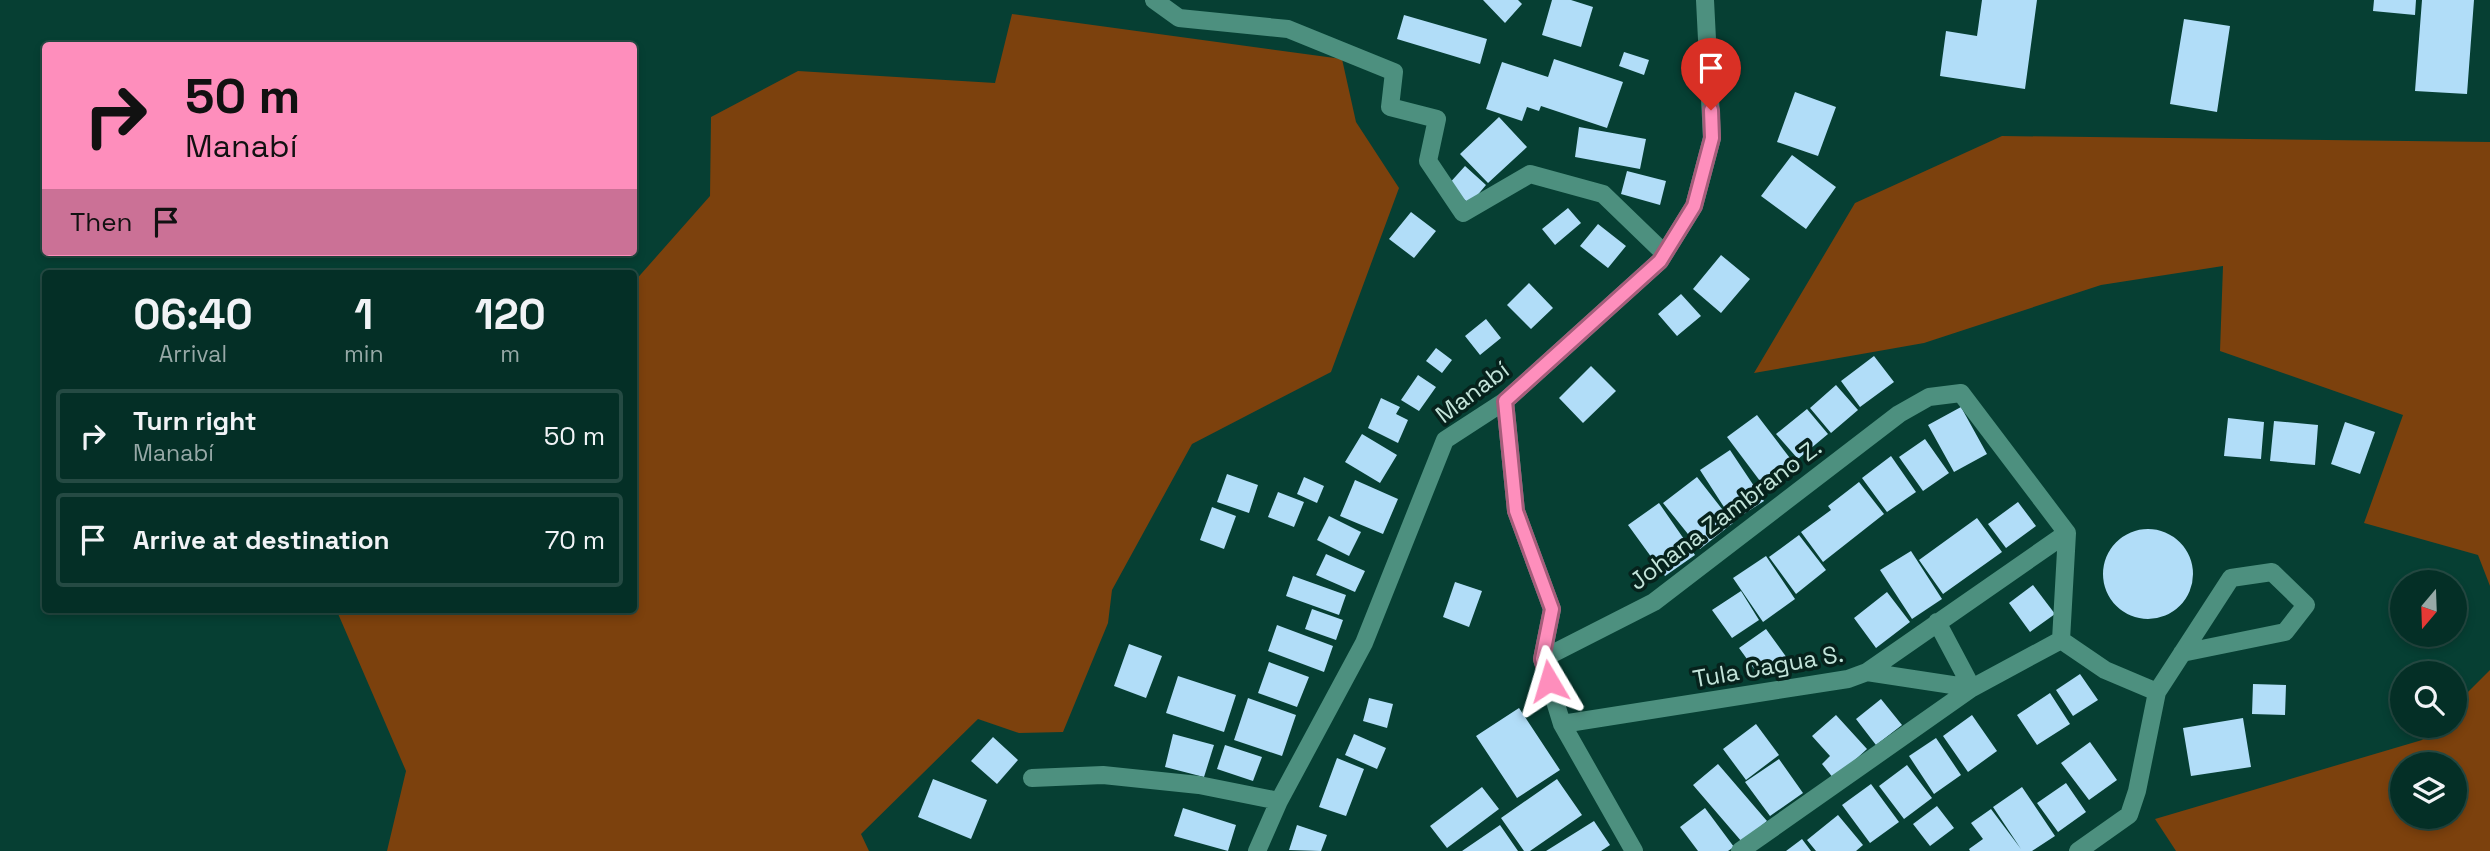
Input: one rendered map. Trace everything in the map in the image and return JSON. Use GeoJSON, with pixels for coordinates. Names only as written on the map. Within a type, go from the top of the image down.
{"type":"FeatureCollection","features":[{"type":"Feature","properties":{"kind":"street"},"geometry":{"type":"LineString","coordinates":[[1154,0],[1179,18],[1288,29],[1394,72],[1390,107],[1437,119],[1428,161],[1463,213],[1530,174],[1603,194],[1664,253]]}},
{"type":"Feature","properties":{"kind":"street","name":"Manabí"},"geometry":{"type":"LineString","coordinates":[[1257,851],[1279,801],[1364,643],[1445,440],[1505,401],[1660,261],[1694,206],[1712,138],[1705,0]]}},
{"type":"Feature","properties":{"kind":"street","name":"Johana Zambrano Z."},"geometry":{"type":"LineString","coordinates":[[1542,659],[1654,601],[1899,414],[1929,397],[1961,393],[2067,533]]}},
{"type":"Feature","properties":{"kind":"street"},"geometry":{"type":"LineString","coordinates":[[1505,401],[1516,511],[1552,609],[1542,659],[1562,724],[1634,851]]}},
{"type":"Feature","properties":{"kind":"street"},"geometry":{"type":"LineString","coordinates":[[2061,640],[2067,533]]}},
{"type":"Feature","properties":{"kind":"street","name":"Tula Cagua S."},"geometry":{"type":"LineString","coordinates":[[1562,724],[1848,679],[1867,672],[2067,533]]}},
{"type":"Feature","properties":{"kind":"street"},"geometry":{"type":"LineString","coordinates":[[2078,851],[2129,815],[2137,791],[2157,692],[2182,653],[2231,578],[2272,572],[2305,606],[2285,632],[2182,653]]}},
{"type":"Feature","properties":{"kind":"street"},"geometry":{"type":"LineString","coordinates":[[1937,622],[1972,688]]}},
{"type":"Feature","properties":{"kind":"street"},"geometry":{"type":"LineString","coordinates":[[1740,851],[1972,688],[2061,640]]}},
{"type":"Feature","properties":{"kind":"street"},"geometry":{"type":"LineString","coordinates":[[2061,640],[2105,670],[2157,692]]}},
{"type":"Feature","properties":{"kind":"street"},"geometry":{"type":"LineString","coordinates":[[1867,672],[1972,688]]}},
{"type":"Feature","properties":{"kind":"street"},"geometry":{"type":"LineString","coordinates":[[1032,778],[1116,777],[1199,785],[1279,801]]}},
{"type":"Feature","properties":{"kind":"shaded area"},"geometry":{"type":"Polygon","coordinates":[[[1012,14],[1342,59],[1356,122],[1399,188],[1331,372],[1192,444],[1112,590],[1108,623],[1063,732],[1019,733],[978,719],[861,834],[869,851],[387,851],[406,771],[338,613],[637,613],[637,279],[710,196],[711,117],[798,71],[995,83],[1012,14]]]}},
{"type":"Feature","properties":{"kind":"shaded area"},"geometry":{"type":"Polygon","coordinates":[[[2002,136],[2490,142],[2490,586],[2478,555],[2364,523],[2403,415],[2220,351],[2223,266],[2101,285],[1924,343],[1754,373],[1855,203],[2002,136]]]}},
{"type":"Feature","properties":{"kind":"shaded area"},"geometry":{"type":"Polygon","coordinates":[[[2490,670],[2490,851],[2176,851],[2155,819],[2422,740],[2467,738],[2467,693],[2490,670]]]}},
{"type":"Feature","properties":{"kind":"building"},"geometry":{"type":"Polygon","coordinates":[[[1483,0],[1518,0],[1522,4],[1505,23],[1483,0]]]}},
{"type":"Feature","properties":{"kind":"building"},"geometry":{"type":"Polygon","coordinates":[[[1552,0],[1571,0],[1593,7],[1581,47],[1542,35],[1552,0]]]}},
{"type":"Feature","properties":{"kind":"building"},"geometry":{"type":"Polygon","coordinates":[[[1982,0],[2037,0],[2025,89],[1940,76],[1946,31],[1977,36],[1982,0]]]}},
{"type":"Feature","properties":{"kind":"building"},"geometry":{"type":"Polygon","coordinates":[[[2374,0],[2416,0],[2415,15],[2373,11],[2374,0]]]}},
{"type":"Feature","properties":{"kind":"building"},"geometry":{"type":"Polygon","coordinates":[[[2422,0],[2474,0],[2467,94],[2415,91],[2422,0]]]}},
{"type":"Feature","properties":{"kind":"building"},"geometry":{"type":"Polygon","coordinates":[[[1404,15],[1487,39],[1480,64],[1397,39],[1404,15]]]}},
{"type":"Feature","properties":{"kind":"building"},"geometry":{"type":"Polygon","coordinates":[[[2184,19],[2230,26],[2217,112],[2170,104],[2184,19]]]}},
{"type":"Feature","properties":{"kind":"building"},"geometry":{"type":"Polygon","coordinates":[[[1624,52],[1649,60],[1644,75],[1619,66],[1624,52]]]}},
{"type":"Feature","properties":{"kind":"building"},"geometry":{"type":"Polygon","coordinates":[[[1554,59],[1623,82],[1607,128],[1541,106],[1539,111],[1527,107],[1522,121],[1486,109],[1502,62],[1548,77],[1554,59]]]}},
{"type":"Feature","properties":{"kind":"building"},"geometry":{"type":"Polygon","coordinates":[[[1795,92],[1836,107],[1818,156],[1777,142],[1795,92]]]}},
{"type":"Feature","properties":{"kind":"building"},"geometry":{"type":"Polygon","coordinates":[[[1499,117],[1527,147],[1488,183],[1460,154],[1499,117]]]}},
{"type":"Feature","properties":{"kind":"building"},"geometry":{"type":"Polygon","coordinates":[[[1579,127],[1646,139],[1640,169],[1575,157],[1579,127]]]}},
{"type":"Feature","properties":{"kind":"building"},"geometry":{"type":"Polygon","coordinates":[[[1792,155],[1836,187],[1806,229],[1761,196],[1792,155]]]}},
{"type":"Feature","properties":{"kind":"building"},"geometry":{"type":"Polygon","coordinates":[[[1465,166],[1486,185],[1470,204],[1447,186],[1465,166]]]}},
{"type":"Feature","properties":{"kind":"building"},"geometry":{"type":"Polygon","coordinates":[[[1627,171],[1666,181],[1660,205],[1621,194],[1627,171]]]}},
{"type":"Feature","properties":{"kind":"building"},"geometry":{"type":"Polygon","coordinates":[[[1568,208],[1581,223],[1555,245],[1542,229],[1568,208]]]}},
{"type":"Feature","properties":{"kind":"building"},"geometry":{"type":"Polygon","coordinates":[[[1411,212],[1436,231],[1414,258],[1389,239],[1411,212]]]}},
{"type":"Feature","properties":{"kind":"building"},"geometry":{"type":"Polygon","coordinates":[[[1598,224],[1626,246],[1608,268],[1580,246],[1598,224]]]}},
{"type":"Feature","properties":{"kind":"building"},"geometry":{"type":"Polygon","coordinates":[[[1721,255],[1750,279],[1721,313],[1693,289],[1721,255]]]}},
{"type":"Feature","properties":{"kind":"building"},"geometry":{"type":"Polygon","coordinates":[[[1529,283],[1553,308],[1531,329],[1507,305],[1529,283]]]}},
{"type":"Feature","properties":{"kind":"building"},"geometry":{"type":"Polygon","coordinates":[[[1681,294],[1701,316],[1677,336],[1658,314],[1681,294]]]}},
{"type":"Feature","properties":{"kind":"building"},"geometry":{"type":"Polygon","coordinates":[[[1486,319],[1501,338],[1480,355],[1465,336],[1486,319]]]}},
{"type":"Feature","properties":{"kind":"building"},"geometry":{"type":"Polygon","coordinates":[[[1436,348],[1452,360],[1442,373],[1426,361],[1436,348]]]}},
{"type":"Feature","properties":{"kind":"building"},"geometry":{"type":"Polygon","coordinates":[[[1874,356],[1894,382],[1860,407],[1841,381],[1874,356]]]}},
{"type":"Feature","properties":{"kind":"building"},"geometry":{"type":"Polygon","coordinates":[[[1591,366],[1616,391],[1583,423],[1559,398],[1591,366]]]}},
{"type":"Feature","properties":{"kind":"building"},"geometry":{"type":"Polygon","coordinates":[[[1418,375],[1436,387],[1419,411],[1401,400],[1418,375]]]}},
{"type":"Feature","properties":{"kind":"building"},"geometry":{"type":"Polygon","coordinates":[[[1836,385],[1858,410],[1831,433],[1810,408],[1836,385]]]}},
{"type":"Feature","properties":{"kind":"building"},"geometry":{"type":"Polygon","coordinates":[[[1381,398],[1400,407],[1396,414],[1408,420],[1398,443],[1368,428],[1381,398]]]}},
{"type":"Feature","properties":{"kind":"building"},"geometry":{"type":"Polygon","coordinates":[[[1961,407],[1987,454],[1954,472],[1928,425],[1961,407]]]}},
{"type":"Feature","properties":{"kind":"building"},"geometry":{"type":"Polygon","coordinates":[[[1807,409],[1828,434],[1798,459],[1776,434],[1807,409]]]}},
{"type":"Feature","properties":{"kind":"building"},"geometry":{"type":"Polygon","coordinates":[[[1757,415],[1796,466],[1766,489],[1727,437],[1757,415]]]}},
{"type":"Feature","properties":{"kind":"building"},"geometry":{"type":"Polygon","coordinates":[[[2228,418],[2264,422],[2261,459],[2224,456],[2228,418]]]}},
{"type":"Feature","properties":{"kind":"building"},"geometry":{"type":"Polygon","coordinates":[[[2274,421],[2318,425],[2315,465],[2270,461],[2274,421]]]}},
{"type":"Feature","properties":{"kind":"building"},"geometry":{"type":"Polygon","coordinates":[[[2345,422],[2375,432],[2360,474],[2331,464],[2345,422]]]}},
{"type":"Feature","properties":{"kind":"building"},"geometry":{"type":"Polygon","coordinates":[[[1362,434],[1397,455],[1380,483],[1345,462],[1362,434]]]}},
{"type":"Feature","properties":{"kind":"building"},"geometry":{"type":"Polygon","coordinates":[[[1925,439],[1949,473],[1923,491],[1899,457],[1925,439]]]}},
{"type":"Feature","properties":{"kind":"building"},"geometry":{"type":"Polygon","coordinates":[[[1730,450],[1764,501],[1733,521],[1700,470],[1730,450]]]}},
{"type":"Feature","properties":{"kind":"building"},"geometry":{"type":"Polygon","coordinates":[[[1891,456],[1916,492],[1887,512],[1862,478],[1891,456]]]}},
{"type":"Feature","properties":{"kind":"building"},"geometry":{"type":"Polygon","coordinates":[[[1227,474],[1258,485],[1249,513],[1217,502],[1227,474]]]}},
{"type":"Feature","properties":{"kind":"building"},"geometry":{"type":"Polygon","coordinates":[[[1304,477],[1324,486],[1317,503],[1297,494],[1304,477]]]}},
{"type":"Feature","properties":{"kind":"building"},"geometry":{"type":"Polygon","coordinates":[[[1697,477],[1733,523],[1700,549],[1663,503],[1697,477]]]}},
{"type":"Feature","properties":{"kind":"building"},"geometry":{"type":"Polygon","coordinates":[[[1355,480],[1398,499],[1383,534],[1340,516],[1355,480]]]}},
{"type":"Feature","properties":{"kind":"building"},"geometry":{"type":"Polygon","coordinates":[[[1859,482],[1884,514],[1823,562],[1801,532],[1831,510],[1828,506],[1859,482]]]}},
{"type":"Feature","properties":{"kind":"building"},"geometry":{"type":"Polygon","coordinates":[[[1278,492],[1304,502],[1294,527],[1268,517],[1278,492]]]}},
{"type":"Feature","properties":{"kind":"building"},"geometry":{"type":"Polygon","coordinates":[[[2018,502],[2036,526],[2006,548],[1988,524],[2018,502]]]}},
{"type":"Feature","properties":{"kind":"building"},"geometry":{"type":"Polygon","coordinates":[[[1659,503],[1695,555],[1665,576],[1628,525],[1659,503]]]}},
{"type":"Feature","properties":{"kind":"building"},"geometry":{"type":"Polygon","coordinates":[[[1212,507],[1236,516],[1224,549],[1200,540],[1212,507]]]}},
{"type":"Feature","properties":{"kind":"building"},"geometry":{"type":"Polygon","coordinates":[[[1329,516],[1361,532],[1349,556],[1317,540],[1329,516]]]}},
{"type":"Feature","properties":{"kind":"building"},"geometry":{"type":"Polygon","coordinates":[[[1977,518],[2002,552],[1943,594],[1919,560],[1977,518]]]}},
{"type":"Feature","properties":{"kind":"building"},"geometry":{"type":"Polygon","coordinates":[[[2148,529],[2165,532],[2180,542],[2190,557],[2193,574],[2190,591],[2180,606],[2165,616],[2148,619],[2131,616],[2116,606],[2106,591],[2103,574],[2106,557],[2116,542],[2131,532],[2148,529]]]}},
{"type":"Feature","properties":{"kind":"building"},"geometry":{"type":"Polygon","coordinates":[[[1799,535],[1826,570],[1796,594],[1769,557],[1799,535]]]}},
{"type":"Feature","properties":{"kind":"building"},"geometry":{"type":"Polygon","coordinates":[[[1911,551],[1942,599],[1912,619],[1880,570],[1911,551]]]}},
{"type":"Feature","properties":{"kind":"building"},"geometry":{"type":"Polygon","coordinates":[[[1326,554],[1365,571],[1355,592],[1316,575],[1326,554]]]}},
{"type":"Feature","properties":{"kind":"building"},"geometry":{"type":"Polygon","coordinates":[[[1766,556],[1795,599],[1763,622],[1733,578],[1766,556]]]}},
{"type":"Feature","properties":{"kind":"building"},"geometry":{"type":"Polygon","coordinates":[[[1293,576],[1346,595],[1339,615],[1286,596],[1293,576]]]}},
{"type":"Feature","properties":{"kind":"building"},"geometry":{"type":"Polygon","coordinates":[[[1455,582],[1482,591],[1469,627],[1443,617],[1455,582]]]}},
{"type":"Feature","properties":{"kind":"building"},"geometry":{"type":"Polygon","coordinates":[[[2033,585],[2055,614],[2030,632],[2009,603],[2033,585]]]}},
{"type":"Feature","properties":{"kind":"building"},"geometry":{"type":"Polygon","coordinates":[[[1741,591],[1759,620],[1732,638],[1712,610],[1741,591]]]}},
{"type":"Feature","properties":{"kind":"building"},"geometry":{"type":"Polygon","coordinates":[[[1887,592],[1910,622],[1876,648],[1854,618],[1887,592]]]}},
{"type":"Feature","properties":{"kind":"building"},"geometry":{"type":"Polygon","coordinates":[[[1312,609],[1343,620],[1336,640],[1305,629],[1312,609]]]}},
{"type":"Feature","properties":{"kind":"building"},"geometry":{"type":"Polygon","coordinates":[[[1277,625],[1333,646],[1324,672],[1268,651],[1277,625]]]}},
{"type":"Feature","properties":{"kind":"building"},"geometry":{"type":"Polygon","coordinates":[[[1766,629],[1787,658],[1760,677],[1739,648],[1766,629]]]}},
{"type":"Feature","properties":{"kind":"building"},"geometry":{"type":"Polygon","coordinates":[[[1129,644],[1162,656],[1146,698],[1114,686],[1129,644]]]}},
{"type":"Feature","properties":{"kind":"building"},"geometry":{"type":"Polygon","coordinates":[[[1269,662],[1309,677],[1297,707],[1258,693],[1269,662]]]}},
{"type":"Feature","properties":{"kind":"building"},"geometry":{"type":"Polygon","coordinates":[[[2080,674],[2098,700],[2073,716],[2056,690],[2080,674]]]}},
{"type":"Feature","properties":{"kind":"building"},"geometry":{"type":"Polygon","coordinates":[[[1178,676],[1236,695],[1224,732],[1166,713],[1178,676]]]}},
{"type":"Feature","properties":{"kind":"building"},"geometry":{"type":"Polygon","coordinates":[[[2253,684],[2286,685],[2285,715],[2252,714],[2253,684]]]}},
{"type":"Feature","properties":{"kind":"building"},"geometry":{"type":"Polygon","coordinates":[[[2050,693],[2070,724],[2037,745],[2017,715],[2050,693]]]}},
{"type":"Feature","properties":{"kind":"building"},"geometry":{"type":"Polygon","coordinates":[[[1248,698],[1296,715],[1282,756],[1234,740],[1248,698]]]}},
{"type":"Feature","properties":{"kind":"building"},"geometry":{"type":"Polygon","coordinates":[[[1369,698],[1393,704],[1387,728],[1363,721],[1369,698]]]}},
{"type":"Feature","properties":{"kind":"building"},"geometry":{"type":"Polygon","coordinates":[[[1881,699],[1902,725],[1876,745],[1856,719],[1881,699]]]}},
{"type":"Feature","properties":{"kind":"building"},"geometry":{"type":"Polygon","coordinates":[[[1519,708],[1560,770],[1517,798],[1476,736],[1519,708]]]}},
{"type":"Feature","properties":{"kind":"building"},"geometry":{"type":"Polygon","coordinates":[[[1836,715],[1867,749],[1834,779],[1822,764],[1830,756],[1812,736],[1836,715]]]}},
{"type":"Feature","properties":{"kind":"building"},"geometry":{"type":"Polygon","coordinates":[[[1972,715],[1997,751],[1968,772],[1943,736],[1972,715]]]}},
{"type":"Feature","properties":{"kind":"building"},"geometry":{"type":"Polygon","coordinates":[[[2243,718],[2251,767],[2191,776],[2183,728],[2243,718]]]}},
{"type":"Feature","properties":{"kind":"building"},"geometry":{"type":"Polygon","coordinates":[[[1756,724],[1779,755],[1746,780],[1723,749],[1756,724]]]}},
{"type":"Feature","properties":{"kind":"building"},"geometry":{"type":"Polygon","coordinates":[[[1173,734],[1214,745],[1204,777],[1165,767],[1173,734]]]}},
{"type":"Feature","properties":{"kind":"building"},"geometry":{"type":"Polygon","coordinates":[[[1354,734],[1386,748],[1377,769],[1345,755],[1354,734]]]}},
{"type":"Feature","properties":{"kind":"building"},"geometry":{"type":"Polygon","coordinates":[[[993,737],[1018,760],[997,784],[971,761],[993,737]]]}},
{"type":"Feature","properties":{"kind":"building"},"geometry":{"type":"Polygon","coordinates":[[[1936,738],[1961,775],[1934,794],[1909,756],[1936,738]]]}},
{"type":"Feature","properties":{"kind":"building"},"geometry":{"type":"Polygon","coordinates":[[[2090,742],[2117,780],[2089,800],[2061,763],[2090,742]]]}},
{"type":"Feature","properties":{"kind":"building"},"geometry":{"type":"Polygon","coordinates":[[[1225,745],[1262,757],[1253,781],[1217,769],[1225,745]]]}},
{"type":"Feature","properties":{"kind":"building"},"geometry":{"type":"Polygon","coordinates":[[[1337,758],[1364,769],[1346,816],[1319,807],[1337,758]]]}},
{"type":"Feature","properties":{"kind":"building"},"geometry":{"type":"Polygon","coordinates":[[[1779,759],[1803,793],[1770,816],[1745,782],[1779,759]]]}},
{"type":"Feature","properties":{"kind":"building"},"geometry":{"type":"Polygon","coordinates":[[[1718,764],[1767,821],[1742,842],[1693,785],[1718,764]]]}},
{"type":"Feature","properties":{"kind":"building"},"geometry":{"type":"Polygon","coordinates":[[[1907,765],[1932,798],[1904,819],[1879,786],[1907,765]]]}},
{"type":"Feature","properties":{"kind":"building"},"geometry":{"type":"Polygon","coordinates":[[[933,779],[987,800],[971,839],[918,817],[933,779]]]}},
{"type":"Feature","properties":{"kind":"building"},"geometry":{"type":"Polygon","coordinates":[[[1557,779],[1582,815],[1530,851],[1524,851],[1501,818],[1557,779]]]}},
{"type":"Feature","properties":{"kind":"building"},"geometry":{"type":"Polygon","coordinates":[[[2066,783],[2086,812],[2058,832],[2037,803],[2066,783]]]}},
{"type":"Feature","properties":{"kind":"building"},"geometry":{"type":"Polygon","coordinates":[[[1871,784],[1899,822],[1870,843],[1842,805],[1871,784]]]}},
{"type":"Feature","properties":{"kind":"building"},"geometry":{"type":"Polygon","coordinates":[[[1482,787],[1499,809],[1447,848],[1430,826],[1482,787]]]}},
{"type":"Feature","properties":{"kind":"building"},"geometry":{"type":"Polygon","coordinates":[[[2022,787],[2055,836],[2032,851],[1970,851],[1969,849],[1983,839],[1971,823],[1991,809],[2021,849],[1993,807],[2022,787]]]}},
{"type":"Feature","properties":{"kind":"building"},"geometry":{"type":"Polygon","coordinates":[[[1937,806],[1954,828],[1930,846],[1913,824],[1937,806]]]}},
{"type":"Feature","properties":{"kind":"building"},"geometry":{"type":"Polygon","coordinates":[[[1183,808],[1236,825],[1228,851],[1174,836],[1183,808]]]}},
{"type":"Feature","properties":{"kind":"building"},"geometry":{"type":"Polygon","coordinates":[[[1705,808],[1734,847],[1728,851],[1698,851],[1680,827],[1705,808]]]}},
{"type":"Feature","properties":{"kind":"building"},"geometry":{"type":"Polygon","coordinates":[[[1838,815],[1863,845],[1856,851],[1816,851],[1807,840],[1838,815]]]}},
{"type":"Feature","properties":{"kind":"building"},"geometry":{"type":"Polygon","coordinates":[[[1594,821],[1610,845],[1601,851],[1546,851],[1594,821]]]}},
{"type":"Feature","properties":{"kind":"building"},"geometry":{"type":"Polygon","coordinates":[[[1297,825],[1327,835],[1321,851],[1289,850],[1297,825]]]}},
{"type":"Feature","properties":{"kind":"building"},"geometry":{"type":"Polygon","coordinates":[[[1500,825],[1518,851],[1462,851],[1500,825]]]}},
{"type":"Feature","properties":{"kind":"building"},"geometry":{"type":"Polygon","coordinates":[[[1802,839],[1811,851],[1786,851],[1802,839]]]}},
{"type":"Feature","properties":{"kind":"route"},"geometry":{"type":"LineString","coordinates":[[1549,681],[1542,659],[1552,609],[1516,511],[1505,401],[1660,261],[1694,206],[1712,138],[1711,110]]}}]}
